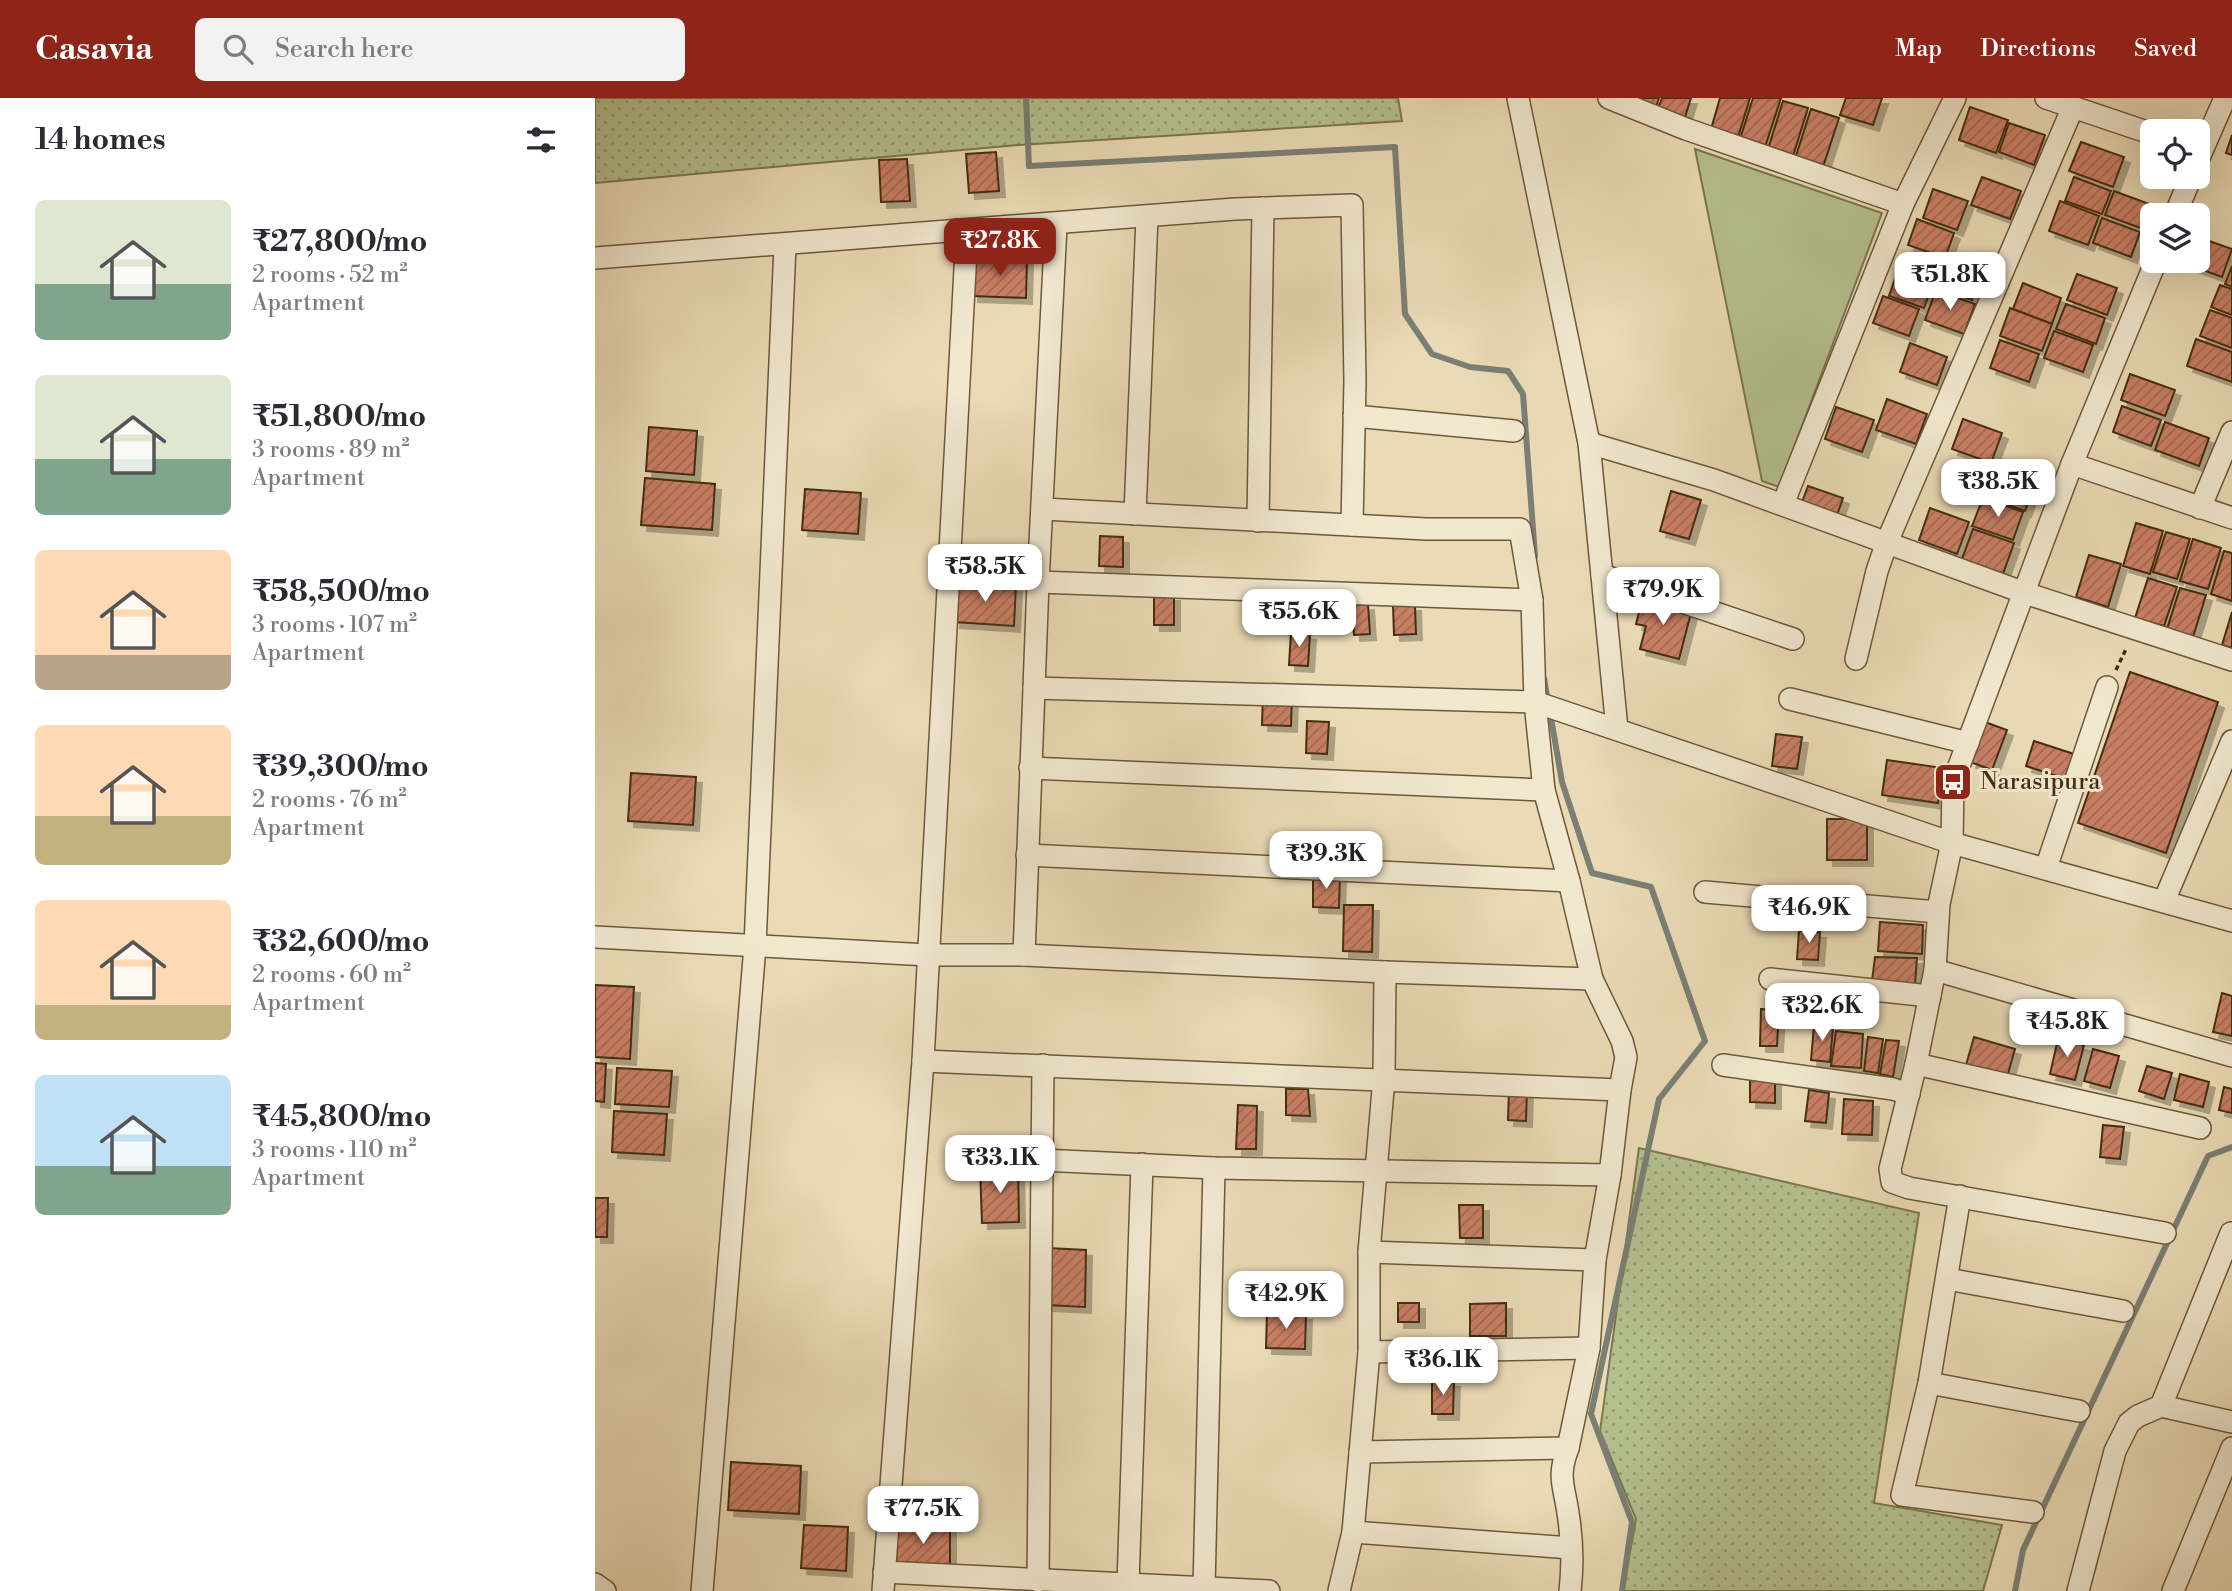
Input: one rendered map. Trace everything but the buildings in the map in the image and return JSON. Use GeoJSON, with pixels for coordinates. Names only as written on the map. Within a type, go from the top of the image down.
{"type":"FeatureCollection","features":[{"type":"Feature","properties":{"kind":"street"},"geometry":{"type":"LineString","coordinates":[[1518,98],[1589,443],[1602,575],[1612,728]]}},
{"type":"Feature","properties":{"kind":"street"},"geometry":{"type":"LineString","coordinates":[[1609,98],[1686,129],[1903,204]]}},
{"type":"Feature","properties":{"kind":"street"},"geometry":{"type":"LineString","coordinates":[[1783,504],[1903,204],[1955,98]]}},
{"type":"Feature","properties":{"kind":"street"},"geometry":{"type":"LineString","coordinates":[[2046,98],[2140,130]]}},
{"type":"Feature","properties":{"kind":"street"},"geometry":{"type":"LineString","coordinates":[[2210,130],[2225,98]]}},
{"type":"Feature","properties":{"kind":"street"},"geometry":{"type":"LineString","coordinates":[[1856,659],[1877,571],[1887,542],[2073,107]]}},
{"type":"Feature","properties":{"kind":"street"},"geometry":{"type":"LineString","coordinates":[[595,258],[1263,208],[1352,205],[1352,525]]}},
{"type":"Feature","properties":{"kind":"street"},"geometry":{"type":"LineString","coordinates":[[1258,521],[1263,208]]}},
{"type":"Feature","properties":{"kind":"street"},"geometry":{"type":"LineString","coordinates":[[1135,514],[1147,217]]}},
{"type":"Feature","properties":{"kind":"street"},"geometry":{"type":"LineString","coordinates":[[1024,955],[1038,582],[1056,225]]}},
{"type":"Feature","properties":{"kind":"street"},"geometry":{"type":"LineString","coordinates":[[967,231],[923,1061],[883,1582],[1038,1581],[1269,1591]]}},
{"type":"Feature","properties":{"kind":"street"},"geometry":{"type":"LineString","coordinates":[[702,1591],[755,946],[785,245]]}},
{"type":"Feature","properties":{"kind":"street"},"geometry":{"type":"LineString","coordinates":[[2151,273],[2072,464],[1953,782],[1952,843],[1938,912],[1935,970],[1916,1064],[1890,1169],[1892,1182],[1909,1188],[2165,1233]]}},
{"type":"Feature","properties":{"kind":"street"},"geometry":{"type":"LineString","coordinates":[[1354,416],[1514,431]]}},
{"type":"Feature","properties":{"kind":"street"},"geometry":{"type":"LineString","coordinates":[[2200,508],[2232,432]]}},
{"type":"Feature","properties":{"kind":"street"},"geometry":{"type":"LineString","coordinates":[[1589,443],[1714,480],[2025,593],[2232,660]]}},
{"type":"Feature","properties":{"kind":"street"},"geometry":{"type":"LineString","coordinates":[[2072,464],[2232,518]]}},
{"type":"Feature","properties":{"kind":"street"},"geometry":{"type":"LineString","coordinates":[[1043,509],[1426,528],[1520,528],[1532,600],[1536,702],[1544,790],[1592,979],[1622,1041],[1625,1066],[1619,1090],[1610,1175],[1595,1260],[1589,1348],[1562,1465],[1562,1485],[1571,1548],[1570,1591]]}},
{"type":"Feature","properties":{"kind":"street"},"geometry":{"type":"LineString","coordinates":[[1602,575],[1793,639]]}},
{"type":"Feature","properties":{"kind":"street"},"geometry":{"type":"LineString","coordinates":[[1038,582],[1532,600]]}},
{"type":"Feature","properties":{"kind":"street"},"geometry":{"type":"LineString","coordinates":[[2046,868],[2107,687]]}},
{"type":"Feature","properties":{"kind":"street"},"geometry":{"type":"LineString","coordinates":[[1034,688],[1536,702],[1952,843],[2232,921]]}},
{"type":"Feature","properties":{"kind":"street"},"geometry":{"type":"LineString","coordinates":[[1790,699],[1968,743]]}},
{"type":"Feature","properties":{"kind":"street"},"geometry":{"type":"LineString","coordinates":[[2164,901],[2232,741]]}},
{"type":"Feature","properties":{"kind":"street"},"geometry":{"type":"LineString","coordinates":[[1031,768],[1544,790]]}},
{"type":"Feature","properties":{"kind":"street"},"geometry":{"type":"LineString","coordinates":[[1027,855],[1569,881]]}},
{"type":"Feature","properties":{"kind":"street"},"geometry":{"type":"LineString","coordinates":[[1705,892],[1938,912]]}},
{"type":"Feature","properties":{"kind":"street"},"geometry":{"type":"LineString","coordinates":[[595,937],[928,955],[1024,955],[1592,979]]}},
{"type":"Feature","properties":{"kind":"street"},"geometry":{"type":"LineString","coordinates":[[1935,970],[2232,1056]]}},
{"type":"Feature","properties":{"kind":"street"},"geometry":{"type":"LineString","coordinates":[[1339,1591],[1353,1532],[1369,1352],[1370,1252],[1384,1078],[1385,972]]}},
{"type":"Feature","properties":{"kind":"street"},"geometry":{"type":"LineString","coordinates":[[1770,979],[1930,996]]}},
{"type":"Feature","properties":{"kind":"street"},"geometry":{"type":"LineString","coordinates":[[923,1061],[1384,1078],[1619,1090]]}},
{"type":"Feature","properties":{"kind":"street"},"geometry":{"type":"LineString","coordinates":[[1916,1064],[2200,1128]]}},
{"type":"Feature","properties":{"kind":"street"},"geometry":{"type":"LineString","coordinates":[[1038,1581],[1043,1065]]}},
{"type":"Feature","properties":{"kind":"street"},"geometry":{"type":"LineString","coordinates":[[1723,1065],[1893,1088],[1909,1094]]}},
{"type":"Feature","properties":{"kind":"street"},"geometry":{"type":"LineString","coordinates":[[1041,1160],[1214,1168],[1610,1175]]}},
{"type":"Feature","properties":{"kind":"street"},"geometry":{"type":"LineString","coordinates":[[1128,1584],[1142,1164]]}},
{"type":"Feature","properties":{"kind":"street"},"geometry":{"type":"LineString","coordinates":[[1204,1588],[1214,1168]]}},
{"type":"Feature","properties":{"kind":"street"},"geometry":{"type":"LineString","coordinates":[[1960,1196],[1929,1383],[1902,1496],[2033,1512]]}},
{"type":"Feature","properties":{"kind":"street"},"geometry":{"type":"LineString","coordinates":[[2161,1406],[2231,1233]]}},
{"type":"Feature","properties":{"kind":"street"},"geometry":{"type":"LineString","coordinates":[[1370,1252],[1595,1260]]}},
{"type":"Feature","properties":{"kind":"street"},"geometry":{"type":"LineString","coordinates":[[1947,1279],[2123,1311]]}},
{"type":"Feature","properties":{"kind":"street"},"geometry":{"type":"LineString","coordinates":[[1369,1352],[1589,1348]]}},
{"type":"Feature","properties":{"kind":"street"},"geometry":{"type":"LineString","coordinates":[[1929,1383],[2079,1411]]}},
{"type":"Feature","properties":{"kind":"street"},"geometry":{"type":"LineString","coordinates":[[2078,1591],[2115,1451],[2129,1423],[2161,1406],[2232,1422]]}},
{"type":"Feature","properties":{"kind":"street"},"geometry":{"type":"LineString","coordinates":[[1360,1452],[1568,1448]]}},
{"type":"Feature","properties":{"kind":"street"},"geometry":{"type":"LineString","coordinates":[[2173,1591],[2232,1448]]}},
{"type":"Feature","properties":{"kind":"street"},"geometry":{"type":"LineString","coordinates":[[1353,1532],[1571,1548]]}},
{"type":"Feature","properties":{"kind":"street"},"geometry":{"type":"LineString","coordinates":[[595,1584],[605,1591]]}},
{"type":"Feature","properties":{"kind":"path"},"geometry":{"type":"LineString","coordinates":[[2107,687],[2122,661],[2134,628]]}},
{"type":"Feature","properties":{"kind":"green space"},"geometry":{"type":"Polygon","coordinates":[[[595,98],[1398,98],[1402,121],[1019,145],[595,183],[595,98]]]}},
{"type":"Feature","properties":{"kind":"green space"},"geometry":{"type":"Polygon","coordinates":[[[1695,149],[1882,213],[1779,487],[1762,481],[1695,149]]]}},
{"type":"Feature","properties":{"kind":"green space"},"geometry":{"type":"Polygon","coordinates":[[[1639,1148],[1919,1213],[1874,1503],[2002,1525],[1983,1591],[1623,1591],[1636,1519],[1600,1431],[1639,1148]]]}},
{"type":"Feature","properties":{"kind":"waterway"},"geometry":{"type":"LineString","coordinates":[[1026,98],[1029,166],[1395,147],[1405,314],[1432,354],[1470,367],[1508,371],[1523,394],[1535,556]]}},
{"type":"Feature","properties":{"kind":"waterway"},"geometry":{"type":"LineString","coordinates":[[1544,678],[1548,702]]}},
{"type":"Feature","properties":{"kind":"waterway"},"geometry":{"type":"LineString","coordinates":[[1550,712],[1562,782],[1592,873],[1651,887],[1705,1041],[1659,1099],[1591,1414],[1632,1522],[1622,1591]]}},
{"type":"Feature","properties":{"kind":"waterway"},"geometry":{"type":"LineString","coordinates":[[2015,1591],[2023,1550],[2208,1156],[2232,1147]]}},
{"type":"Feature","properties":{"kind":"place","name":"Narasipura"},"geometry":{"type":"Point","coordinates":[1953,782]}}]}
